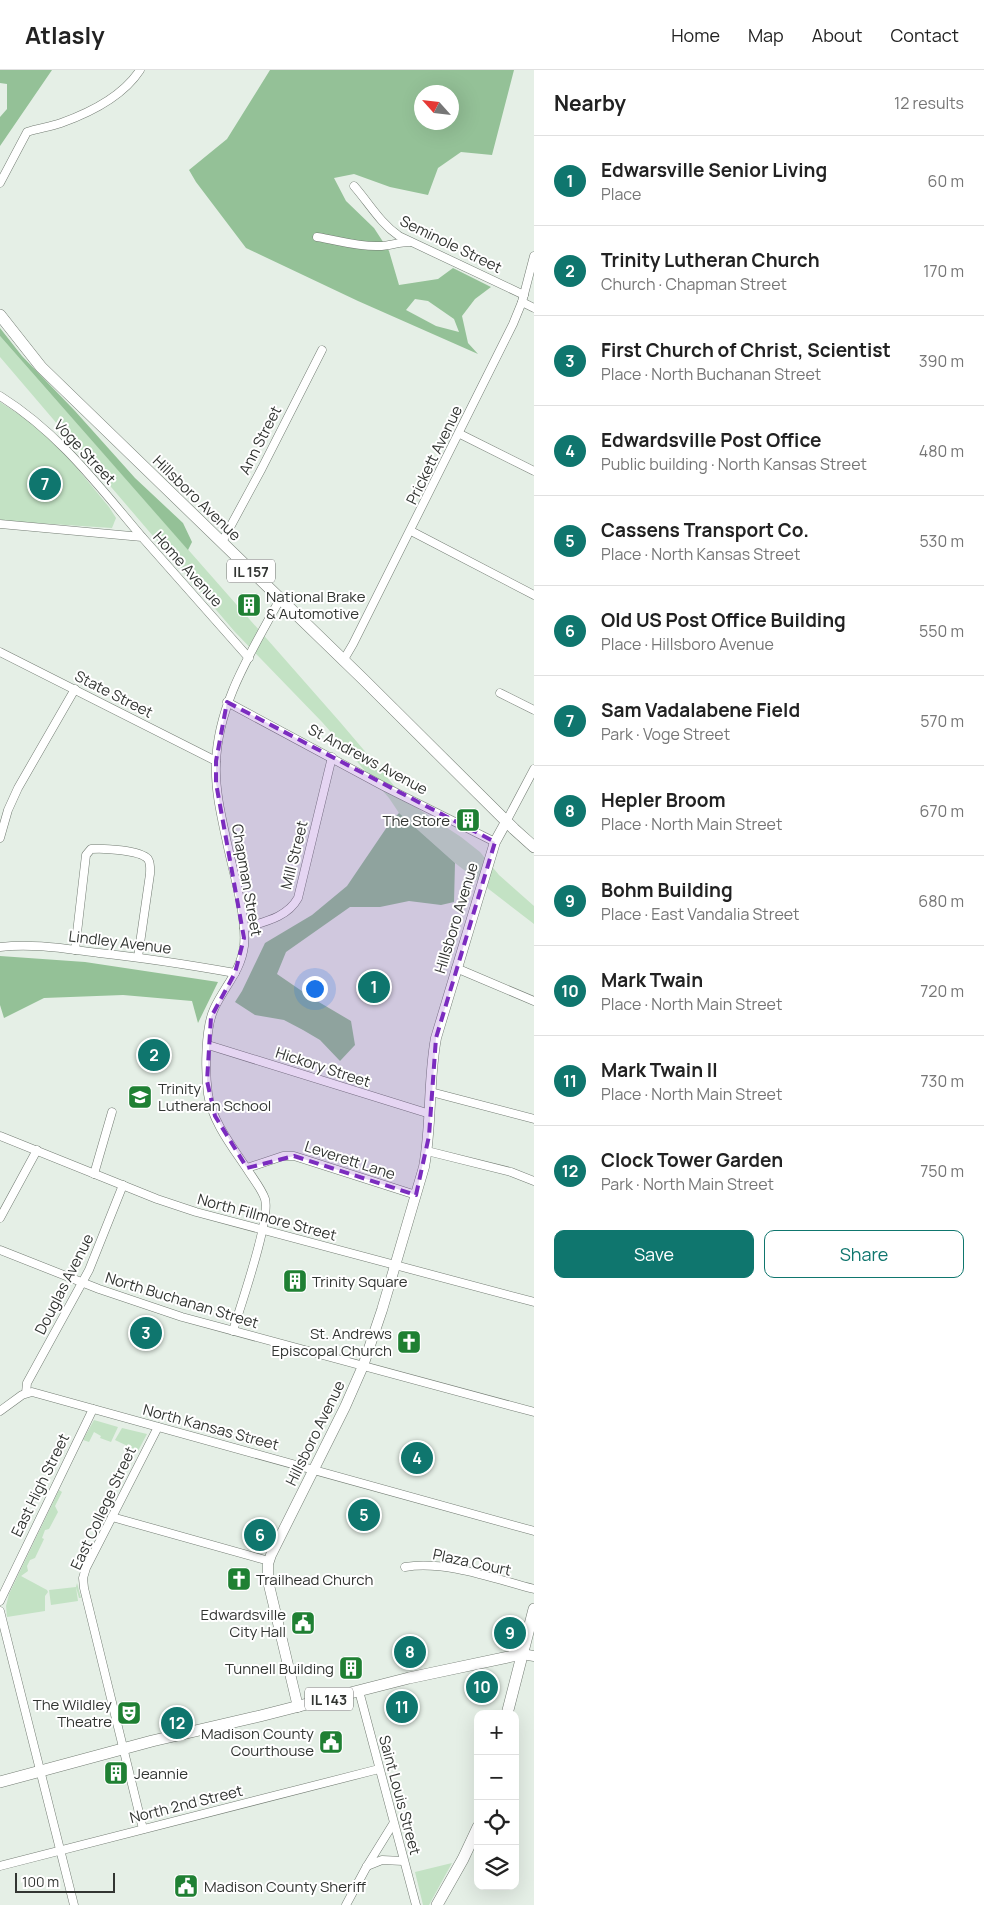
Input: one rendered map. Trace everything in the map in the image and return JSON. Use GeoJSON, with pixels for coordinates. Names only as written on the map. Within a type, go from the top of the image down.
{"type":"FeatureCollection","features":[{"type":"Feature","properties":{"kind":"main road","name":"Hillsboro Avenue"},"geometry":{"type":"LineString","coordinates":[[0,315],[41,366],[343,660],[506,822]]}},
{"type":"Feature","properties":{"kind":"main road","name":"IL 157"},"geometry":{"type":"LineString","coordinates":[[506,822],[534,847]]}},
{"type":"Feature","properties":{"kind":"main road"},"geometry":{"type":"LineString","coordinates":[[508,1710],[534,1609]]}},
{"type":"Feature","properties":{"kind":"main road","name":"IL 143"},"geometry":{"type":"LineString","coordinates":[[0,1782],[124,1748],[298,1707],[408,1678],[522,1654]]}},
{"type":"Feature","properties":{"kind":"main road"},"geometry":{"type":"LineString","coordinates":[[437,1905],[474,1836]]}},
{"type":"Feature","properties":{"kind":"street"},"geometry":{"type":"LineString","coordinates":[[0,183],[28,132],[84,114],[116,95],[140,70]]}},
{"type":"Feature","properties":{"kind":"street","name":"Seminole Street"},"geometry":{"type":"LineString","coordinates":[[354,186],[383,223],[399,236],[523,298],[534,308]]}},
{"type":"Feature","properties":{"kind":"street"},"geometry":{"type":"LineString","coordinates":[[317,236],[364,245],[380,246],[399,242],[414,243]]}},
{"type":"Feature","properties":{"kind":"street","name":"Prickett Avenue"},"geometry":{"type":"LineString","coordinates":[[343,660],[354,644],[513,324],[523,298],[534,256]]}},
{"type":"Feature","properties":{"kind":"street","name":"Ann Street"},"geometry":{"type":"LineString","coordinates":[[222,542],[322,350]]}},
{"type":"Feature","properties":{"kind":"street","name":"Voge Street"},"geometry":{"type":"LineString","coordinates":[[0,396],[33,418],[63,445],[142,537]]}},
{"type":"Feature","properties":{"kind":"street"},"geometry":{"type":"LineString","coordinates":[[460,434],[534,471]]}},
{"type":"Feature","properties":{"kind":"street","name":"Home Avenue"},"geometry":{"type":"LineString","coordinates":[[1,527],[104,532],[142,537],[249,658]]}},
{"type":"Feature","properties":{"kind":"street"},"geometry":{"type":"LineString","coordinates":[[411,531],[534,595]]}},
{"type":"Feature","properties":{"kind":"street","name":"Chapman Street"},"geometry":{"type":"LineString","coordinates":[[233,1331],[266,1217],[266,1201],[215,1116],[208,1094],[208,1046],[211,1017],[214,1008],[236,973],[243,950],[244,928],[216,783],[216,761],[227,702],[280,600]]}},
{"type":"Feature","properties":{"kind":"street","name":"State Street"},"geometry":{"type":"LineString","coordinates":[[0,652],[216,761]]}},
{"type":"Feature","properties":{"kind":"street"},"geometry":{"type":"LineString","coordinates":[[0,838],[8,810],[18,788],[75,689]]}},
{"type":"Feature","properties":{"kind":"street"},"geometry":{"type":"LineString","coordinates":[[500,693],[534,710]]}},
{"type":"Feature","properties":{"kind":"street","name":"St Andrews Avenue"},"geometry":{"type":"LineString","coordinates":[[227,702],[385,787],[495,842]]}},
{"type":"Feature","properties":{"kind":"street","name":"Mill Street"},"geometry":{"type":"LineString","coordinates":[[244,928],[284,913],[298,898],[332,757]]}},
{"type":"Feature","properties":{"kind":"street"},"geometry":{"type":"LineString","coordinates":[[506,822],[534,769]]}},
{"type":"Feature","properties":{"kind":"street","name":"Hillsboro Avenue"},"geometry":{"type":"LineString","coordinates":[[298,1707],[271,1593],[268,1571],[269,1561],[363,1366],[416,1196],[427,1151],[436,1038],[495,842],[506,822]]}},
{"type":"Feature","properties":{"kind":"street"},"geometry":{"type":"LineString","coordinates":[[75,950],[80,922],[86,855],[91,849],[112,850],[142,854],[150,863],[138,957]]}},
{"type":"Feature","properties":{"kind":"street","name":"Lindley Avenue"},"geometry":{"type":"LineString","coordinates":[[0,947],[25,946],[75,950],[138,957],[236,973]]}},
{"type":"Feature","properties":{"kind":"street"},"geometry":{"type":"LineString","coordinates":[[456,968],[534,1001]]}},
{"type":"Feature","properties":{"kind":"street","name":"Hickory Street"},"geometry":{"type":"LineString","coordinates":[[208,1046],[430,1114]]}},
{"type":"Feature","properties":{"kind":"street"},"geometry":{"type":"LineString","coordinates":[[431,1092],[534,1120]]}},
{"type":"Feature","properties":{"kind":"street"},"geometry":{"type":"LineString","coordinates":[[94,1174],[112,1112]]}},
{"type":"Feature","properties":{"kind":"street","name":"North Fillmore Street"},"geometry":{"type":"LineString","coordinates":[[0,1136],[123,1186],[186,1209],[534,1302]]}},
{"type":"Feature","properties":{"kind":"street"},"geometry":{"type":"LineString","coordinates":[[0,1218],[37,1150]]}},
{"type":"Feature","properties":{"kind":"street"},"geometry":{"type":"LineString","coordinates":[[427,1151],[511,1172],[534,1181]]}},
{"type":"Feature","properties":{"kind":"street","name":"Leverett Lane"},"geometry":{"type":"LineString","coordinates":[[247,1168],[283,1156],[294,1156],[416,1196]]}},
{"type":"Feature","properties":{"kind":"street","name":"Douglas Avenue"},"geometry":{"type":"LineString","coordinates":[[26,1393],[27,1383],[83,1283],[123,1186]]}},
{"type":"Feature","properties":{"kind":"street","name":"North Buchanan Street"},"geometry":{"type":"LineString","coordinates":[[0,1250],[144,1305],[233,1331],[534,1412]]}},
{"type":"Feature","properties":{"kind":"street","name":"North Kansas Street"},"geometry":{"type":"LineString","coordinates":[[26,1393],[32,1392],[534,1531]]}},
{"type":"Feature","properties":{"kind":"street"},"geometry":{"type":"LineString","coordinates":[[0,1411],[26,1393]]}},
{"type":"Feature","properties":{"kind":"street","name":"East High Street"},"geometry":{"type":"LineString","coordinates":[[0,1601],[93,1409]]}},
{"type":"Feature","properties":{"kind":"street","name":"East College Street"},"geometry":{"type":"LineString","coordinates":[[143,1829],[83,1578],[158,1427]]}},
{"type":"Feature","properties":{"kind":"street"},"geometry":{"type":"LineString","coordinates":[[112,1517],[269,1561]]}},
{"type":"Feature","properties":{"kind":"street","name":"Plaza Court"},"geometry":{"type":"LineString","coordinates":[[405,1567],[418,1565],[452,1569],[534,1589]]}},
{"type":"Feature","properties":{"kind":"street"},"geometry":{"type":"LineString","coordinates":[[0,1611],[74,1905]]}},
{"type":"Feature","properties":{"kind":"street"},"geometry":{"type":"LineString","coordinates":[[522,1654],[534,1656]]}},
{"type":"Feature","properties":{"kind":"street","name":"Saint Louis Street"},"geometry":{"type":"LineString","coordinates":[[359,1691],[416,1905]]}},
{"type":"Feature","properties":{"kind":"street","name":"North 2nd Street"},"geometry":{"type":"LineString","coordinates":[[0,1866],[379,1769]]}},
{"type":"Feature","properties":{"kind":"street"},"geometry":{"type":"LineString","coordinates":[[346,1905],[393,1824]]}},
{"type":"Feature","properties":{"kind":"street"},"geometry":{"type":"LineString","coordinates":[[367,1866],[382,1860],[403,1861]]}},
{"type":"Feature","properties":{"kind":"highlighted area"},"geometry":{"type":"Polygon","coordinates":[[[227,702],[495,842],[436,1038],[429,1136],[416,1195],[294,1156],[247,1168],[215,1116],[207,1081],[211,1017],[235,973],[244,938],[216,783],[216,761],[227,702]]]}},
{"type":"Feature","properties":{"kind":"green space"},"geometry":{"type":"Polygon","coordinates":[[[0,70],[52,70],[0,146],[0,117],[7,109],[7,84],[0,83],[0,70]]]}},
{"type":"Feature","properties":{"kind":"green space"},"geometry":{"type":"Polygon","coordinates":[[[270,70],[514,70],[492,155],[461,152],[438,168],[428,195],[390,187],[354,174],[334,178],[346,201],[374,228],[389,251],[399,285],[438,279],[453,268],[491,287],[475,299],[462,316],[468,343],[478,354],[358,301],[246,248],[189,170],[227,139],[270,70]],[[415,299],[406,310],[436,326],[459,332],[454,319],[428,301],[415,299]]]}},
{"type":"Feature","properties":{"kind":"green space"},"geometry":{"type":"Polygon","coordinates":[[[0,328],[22,356],[75,411],[135,478],[183,523],[192,542],[188,550],[0,336],[0,328]]]}},
{"type":"Feature","properties":{"kind":"green space"},"geometry":{"type":"Polygon","coordinates":[[[0,336],[340,722],[408,802],[480,852],[499,875],[534,906],[534,924],[455,863],[399,813],[389,798],[322,722],[235,632],[0,357],[0,336]]]}},
{"type":"Feature","properties":{"kind":"green space"},"geometry":{"type":"Polygon","coordinates":[[[0,402],[37,426],[72,462],[116,518],[112,528],[5,521],[0,519],[0,402]]]}},
{"type":"Feature","properties":{"kind":"green space"},"geometry":{"type":"Polygon","coordinates":[[[399,813],[455,863],[454,902],[441,905],[409,901],[380,907],[350,907],[286,952],[277,974],[351,1021],[355,1045],[340,1061],[320,1040],[303,1030],[284,1020],[255,1015],[235,1002],[265,943],[312,915],[347,886],[389,824],[399,813]]]}},
{"type":"Feature","properties":{"kind":"green space"},"geometry":{"type":"Polygon","coordinates":[[[0,956],[85,962],[218,982],[198,1023],[192,1001],[123,995],[44,998],[4,1018],[0,1005],[0,956]]]}},
{"type":"Feature","properties":{"kind":"green space"},"geometry":{"type":"Polygon","coordinates":[[[94,1420],[118,1427],[111,1442],[100,1438],[101,1436],[94,1432],[89,1442],[83,1440],[94,1420]]]}},
{"type":"Feature","properties":{"kind":"green space"},"geometry":{"type":"Polygon","coordinates":[[[122,1428],[147,1434],[138,1451],[115,1440],[122,1428]]]}},
{"type":"Feature","properties":{"kind":"green space"},"geometry":{"type":"Polygon","coordinates":[[[59,1490],[62,1492],[55,1506],[58,1512],[49,1529],[45,1530],[42,1538],[44,1539],[35,1558],[30,1560],[27,1566],[28,1571],[21,1576],[47,1590],[45,1611],[7,1617],[6,1606],[9,1594],[59,1490]]]}},
{"type":"Feature","properties":{"kind":"green space"},"geometry":{"type":"Polygon","coordinates":[[[77,1583],[81,1598],[79,1598],[76,1587],[77,1583]]]}},
{"type":"Feature","properties":{"kind":"green space"},"geometry":{"type":"Polygon","coordinates":[[[76,1587],[78,1601],[51,1605],[49,1590],[76,1587]]]}},
{"type":"Feature","properties":{"kind":"green space"},"geometry":{"type":"Polygon","coordinates":[[[452,1863],[429,1905],[423,1905],[415,1872],[452,1863]]]}},
{"type":"Feature","properties":{"kind":"place","name":"Sam Vadalabene Field"},"geometry":{"type":"Point","coordinates":[45,484]}},
{"type":"Feature","properties":{"kind":"place","name":"National Brake & Automotive"},"geometry":{"type":"Point","coordinates":[249,605]}},
{"type":"Feature","properties":{"kind":"place","name":"The Store"},"geometry":{"type":"Point","coordinates":[468,820]}},
{"type":"Feature","properties":{"kind":"place","name":"Edwarsville Senior Living"},"geometry":{"type":"Point","coordinates":[374,987]}},
{"type":"Feature","properties":{"kind":"place","name":"Trinity Lutheran Church"},"geometry":{"type":"Point","coordinates":[154,1055]}},
{"type":"Feature","properties":{"kind":"place","name":"Trinity Lutheran School"},"geometry":{"type":"Point","coordinates":[140,1097]}},
{"type":"Feature","properties":{"kind":"place","name":"Trinity Square"},"geometry":{"type":"Point","coordinates":[295,1281]}},
{"type":"Feature","properties":{"kind":"place","name":"First Church of Christ, Scientist"},"geometry":{"type":"Point","coordinates":[146,1333]}},
{"type":"Feature","properties":{"kind":"place","name":"St. Andrews Episcopal Church"},"geometry":{"type":"Point","coordinates":[409,1342]}},
{"type":"Feature","properties":{"kind":"place","name":"Edwardsville Post Office"},"geometry":{"type":"Point","coordinates":[417,1458]}},
{"type":"Feature","properties":{"kind":"place","name":"Cassens Transport Co."},"geometry":{"type":"Point","coordinates":[364,1515]}},
{"type":"Feature","properties":{"kind":"place","name":"Old US Post Office Building"},"geometry":{"type":"Point","coordinates":[260,1535]}},
{"type":"Feature","properties":{"kind":"place","name":"Trailhead Church"},"geometry":{"type":"Point","coordinates":[239,1579]}},
{"type":"Feature","properties":{"kind":"place","name":"Edwardsville City Hall"},"geometry":{"type":"Point","coordinates":[303,1623]}},
{"type":"Feature","properties":{"kind":"place","name":"Bohm Building"},"geometry":{"type":"Point","coordinates":[510,1633]}},
{"type":"Feature","properties":{"kind":"place","name":"Hepler Broom"},"geometry":{"type":"Point","coordinates":[410,1652]}},
{"type":"Feature","properties":{"kind":"place","name":"Tunnell Building"},"geometry":{"type":"Point","coordinates":[351,1668]}},
{"type":"Feature","properties":{"kind":"place","name":"Mark Twain"},"geometry":{"type":"Point","coordinates":[482,1687]}},
{"type":"Feature","properties":{"kind":"place","name":"Mark Twain II"},"geometry":{"type":"Point","coordinates":[402,1707]}},
{"type":"Feature","properties":{"kind":"place","name":"The Wildley Theatre"},"geometry":{"type":"Point","coordinates":[129,1713]}},
{"type":"Feature","properties":{"kind":"place","name":"Clock Tower Garden"},"geometry":{"type":"Point","coordinates":[177,1723]}},
{"type":"Feature","properties":{"kind":"place","name":"Madison County Courthouse"},"geometry":{"type":"Point","coordinates":[331,1742]}},
{"type":"Feature","properties":{"kind":"place","name":"Jeannie"},"geometry":{"type":"Point","coordinates":[116,1773]}},
{"type":"Feature","properties":{"kind":"place","name":"Madison County Sheriff"},"geometry":{"type":"Point","coordinates":[186,1886]}}]}
